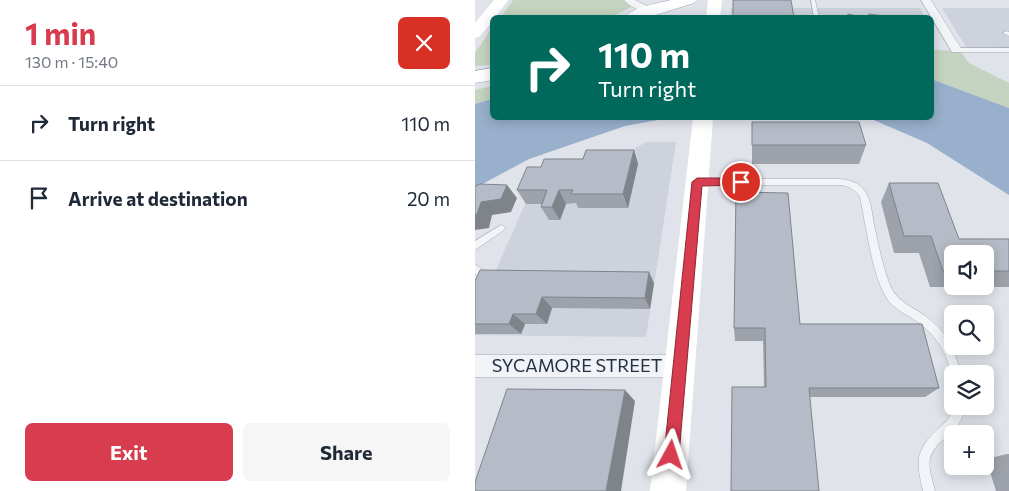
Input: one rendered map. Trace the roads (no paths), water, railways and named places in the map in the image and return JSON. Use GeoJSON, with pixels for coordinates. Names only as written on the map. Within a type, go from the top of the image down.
{"type":"FeatureCollection","features":[{"type":"Feature","properties":{"kind":"main road"},"geometry":{"type":"LineString","coordinates":[[639,15],[650,10],[689,0]]}},
{"type":"Feature","properties":{"kind":"main road"},"geometry":{"type":"LineString","coordinates":[[475,77],[490,74]]}},
{"type":"Feature","properties":{"kind":"street"},"geometry":{"type":"LineString","coordinates":[[475,33],[501,0]]}},
{"type":"Feature","properties":{"kind":"street"},"geometry":{"type":"LineString","coordinates":[[629,0],[635,5],[650,10]]}},
{"type":"Feature","properties":{"kind":"street"},"geometry":{"type":"LineString","coordinates":[[713,15],[715,0]]}},
{"type":"Feature","properties":{"kind":"street"},"geometry":{"type":"LineString","coordinates":[[926,0],[956,50]]}},
{"type":"Feature","properties":{"kind":"street"},"geometry":{"type":"LineString","coordinates":[[668,491],[703,125]]}},
{"type":"Feature","properties":{"kind":"street","name":"SYCAMORE STREET"},"geometry":{"type":"LineString","coordinates":[[475,366],[680,366]]}},
{"type":"Feature","properties":{"kind":"lane"},"geometry":{"type":"LineString","coordinates":[[813,0],[816,15]]}},
{"type":"Feature","properties":{"kind":"lane"},"geometry":{"type":"LineString","coordinates":[[956,50],[1009,50]]}},
{"type":"Feature","properties":{"kind":"lane"},"geometry":{"type":"LineString","coordinates":[[697,182],[840,182],[853,184],[859,188],[864,196],[883,281],[890,296],[902,307],[933,328],[945,345],[953,365]]}},
{"type":"Feature","properties":{"kind":"lane"},"geometry":{"type":"LineString","coordinates":[[475,246],[501,228]]}},
{"type":"Feature","properties":{"kind":"lane"},"geometry":{"type":"LineString","coordinates":[[475,268],[487,278],[483,286]]}},
{"type":"Feature","properties":{"kind":"lane"},"geometry":{"type":"LineString","coordinates":[[929,491],[924,461],[931,443],[947,429],[958,415]]}},
{"type":"Feature","properties":{"kind":"water"},"geometry":{"type":"Polygon","coordinates":[[[934,80],[1009,108],[1009,195],[927,143],[874,120],[934,120],[934,80]]]}},
{"type":"Feature","properties":{"kind":"water"},"geometry":{"type":"Polygon","coordinates":[[[490,100],[490,120],[658,120],[625,126],[529,159],[475,188],[475,104],[490,100]]]}}]}
